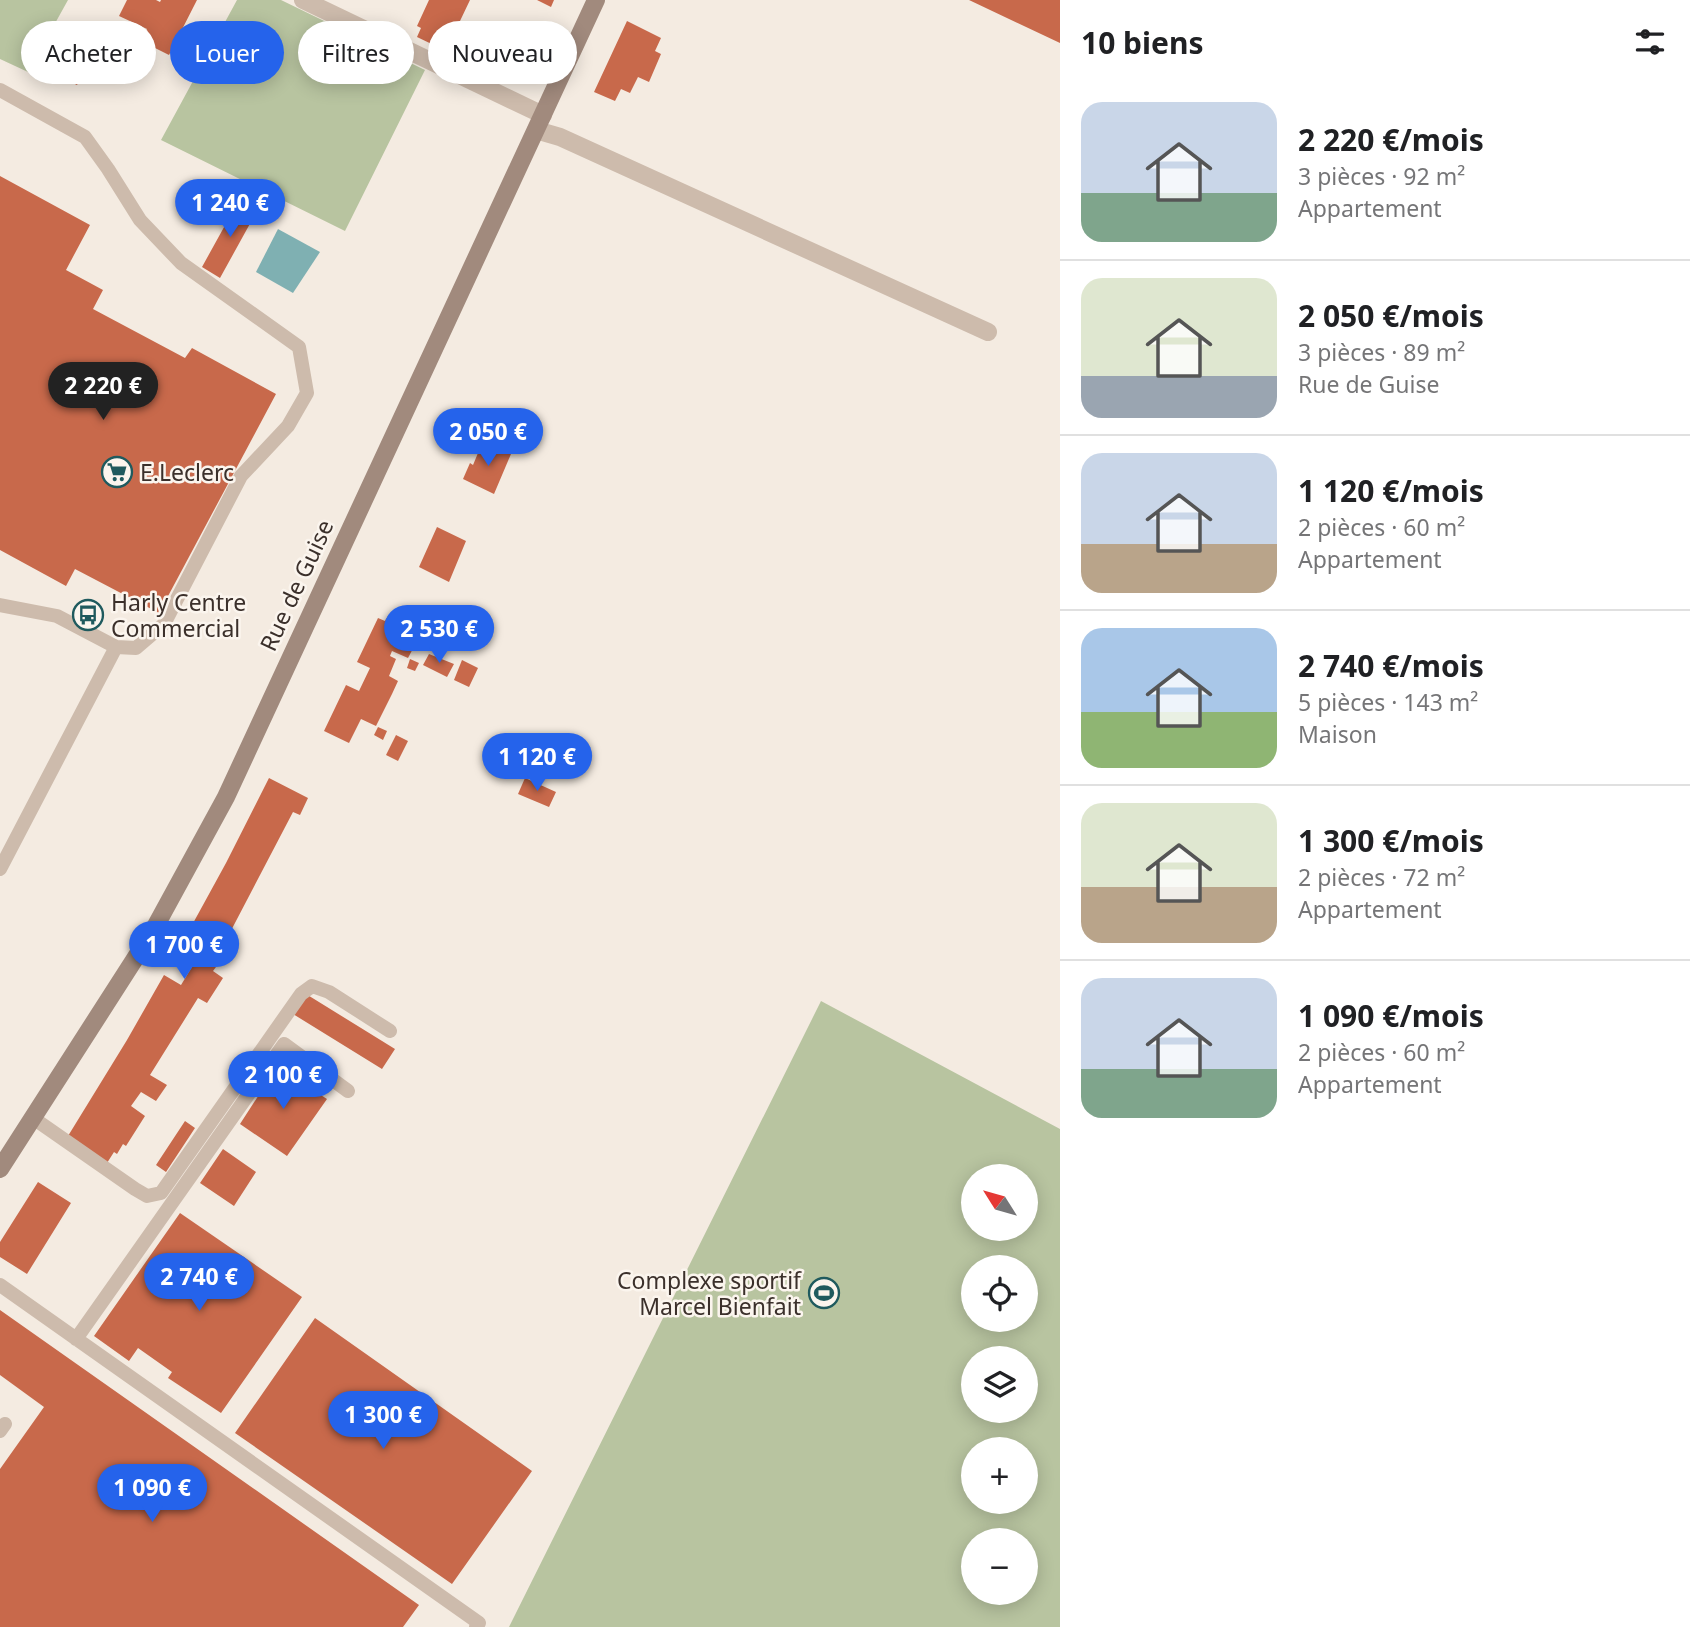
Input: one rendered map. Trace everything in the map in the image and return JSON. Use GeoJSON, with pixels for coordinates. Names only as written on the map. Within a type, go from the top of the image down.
{"type":"FeatureCollection","features":[{"type":"Feature","properties":{"kind":"main road","name":"Rue de Guise"},"geometry":{"type":"LineString","coordinates":[[0,1169],[154,929],[226,797],[596,0]]}},
{"type":"Feature","properties":{"kind":"street"},"geometry":{"type":"LineString","coordinates":[[303,0],[572,142],[988,332]]}},
{"type":"Feature","properties":{"kind":"lane"},"geometry":{"type":"LineString","coordinates":[[0,90],[85,137],[140,220],[181,262],[299,347],[307,393],[288,426],[241,476],[164,624],[136,648],[116,647],[57,615],[0,605]]}},
{"type":"Feature","properties":{"kind":"lane"},"geometry":{"type":"LineString","coordinates":[[0,869],[116,647]]}},
{"type":"Feature","properties":{"kind":"lane"},"geometry":{"type":"LineString","coordinates":[[33,1118],[135,1189],[147,1196],[161,1193],[301,994],[312,986],[329,992],[390,1031]]}},
{"type":"Feature","properties":{"kind":"lane"},"geometry":{"type":"LineString","coordinates":[[76,1339],[284,1044],[348,1091]]}},
{"type":"Feature","properties":{"kind":"lane"},"geometry":{"type":"LineString","coordinates":[[0,1285],[479,1623],[476,1627]]}},
{"type":"Feature","properties":{"kind":"green space"},"geometry":{"type":"Polygon","coordinates":[[[0,0],[68,0],[56,21],[21,21],[21,69],[0,59],[0,0]]]}},
{"type":"Feature","properties":{"kind":"green space"},"geometry":{"type":"Polygon","coordinates":[[[237,0],[281,0],[324,21],[298,21],[298,84],[414,84],[414,65],[425,70],[345,231],[161,140],[191,84],[284,84],[284,21],[226,21],[237,0]]]}},
{"type":"Feature","properties":{"kind":"green space","name":"Complexe sportif Marcel Bienfait"},"geometry":{"type":"Polygon","coordinates":[[[821,1001],[1060,1129],[1060,1627],[509,1627],[821,1001]]]}},
{"type":"Feature","properties":{"kind":"water"},"geometry":{"type":"Polygon","coordinates":[[[278,229],[320,252],[293,293],[256,272],[278,229]]]}},
{"type":"Feature","properties":{"kind":"building"},"geometry":{"type":"Polygon","coordinates":[[[127,0],[197,0],[186,21],[170,21],[169,55],[156,48],[156,21],[130,21],[119,16],[127,0]]]}},
{"type":"Feature","properties":{"kind":"building"},"geometry":{"type":"Polygon","coordinates":[[[429,0],[470,0],[460,21],[428,21],[428,42],[417,37],[421,28],[417,26],[429,0]]]}},
{"type":"Feature","properties":{"kind":"building"},"geometry":{"type":"Polygon","coordinates":[[[537,0],[554,0],[551,7],[537,0]]]}},
{"type":"Feature","properties":{"kind":"building"},"geometry":{"type":"Polygon","coordinates":[[[969,0],[1060,0],[1060,43],[969,0]]]}},
{"type":"Feature","properties":{"kind":"building"},"geometry":{"type":"Polygon","coordinates":[[[627,21],[661,38],[655,51],[661,54],[649,82],[638,77],[630,93],[621,89],[615,101],[594,92],[627,21]]]}},
{"type":"Feature","properties":{"kind":"building","name":"E.Leclerc"},"geometry":{"type":"Polygon","coordinates":[[[0,176],[90,225],[66,270],[103,290],[93,309],[185,358],[192,348],[276,394],[159,613],[75,569],[66,586],[0,550],[0,176]]]}},
{"type":"Feature","properties":{"kind":"building"},"geometry":{"type":"Polygon","coordinates":[[[239,200],[257,211],[220,278],[202,267],[239,200]]]}},
{"type":"Feature","properties":{"kind":"building"},"geometry":{"type":"Polygon","coordinates":[[[483,441],[511,454],[494,494],[463,479],[470,463],[473,465],[483,441]]]}},
{"type":"Feature","properties":{"kind":"building"},"geometry":{"type":"Polygon","coordinates":[[[437,527],[466,541],[449,582],[419,567],[437,527]]]}},
{"type":"Feature","properties":{"kind":"building"},"geometry":{"type":"Polygon","coordinates":[[[388,616],[401,622],[398,627],[402,631],[418,639],[408,658],[392,651],[390,656],[396,659],[389,676],[398,681],[392,694],[376,726],[361,719],[349,743],[324,731],[346,685],[359,691],[370,668],[357,662],[378,618],[385,621],[388,616]]]}},
{"type":"Feature","properties":{"kind":"building"},"geometry":{"type":"Polygon","coordinates":[[[429,654],[454,664],[447,677],[423,665],[429,654]]]}},
{"type":"Feature","properties":{"kind":"building"},"geometry":{"type":"Polygon","coordinates":[[[410,659],[419,663],[415,671],[407,668],[410,659]]]}},
{"type":"Feature","properties":{"kind":"building"},"geometry":{"type":"Polygon","coordinates":[[[462,660],[478,668],[469,687],[454,680],[462,660]]]}},
{"type":"Feature","properties":{"kind":"building"},"geometry":{"type":"Polygon","coordinates":[[[378,727],[387,731],[383,740],[374,735],[378,727]]]}},
{"type":"Feature","properties":{"kind":"building"},"geometry":{"type":"Polygon","coordinates":[[[396,735],[408,741],[398,761],[386,755],[396,735]]]}},
{"type":"Feature","properties":{"kind":"building"},"geometry":{"type":"Polygon","coordinates":[[[269,778],[308,798],[300,815],[293,812],[213,965],[216,967],[213,971],[223,978],[207,1003],[198,998],[150,1075],[167,1085],[156,1101],[141,1092],[131,1106],[145,1116],[126,1146],[123,1144],[117,1154],[114,1152],[107,1163],[68,1136],[164,975],[181,985],[198,957],[180,947],[269,778]]]}},
{"type":"Feature","properties":{"kind":"building"},"geometry":{"type":"Polygon","coordinates":[[[525,778],[556,792],[549,807],[518,794],[525,778]]]}},
{"type":"Feature","properties":{"kind":"building"},"geometry":{"type":"Polygon","coordinates":[[[306,994],[395,1049],[382,1069],[293,1014],[306,994]]]}},
{"type":"Feature","properties":{"kind":"building"},"geometry":{"type":"Polygon","coordinates":[[[277,1067],[327,1099],[287,1156],[240,1124],[277,1067]]]}},
{"type":"Feature","properties":{"kind":"building"},"geometry":{"type":"Polygon","coordinates":[[[185,1121],[195,1128],[166,1172],[156,1165],[185,1121]]]}},
{"type":"Feature","properties":{"kind":"building"},"geometry":{"type":"Polygon","coordinates":[[[223,1149],[256,1172],[234,1206],[200,1183],[223,1149]]]}},
{"type":"Feature","properties":{"kind":"building"},"geometry":{"type":"Polygon","coordinates":[[[38,1182],[71,1203],[27,1274],[0,1257],[0,1242],[38,1182]]]}},
{"type":"Feature","properties":{"kind":"building"},"geometry":{"type":"Polygon","coordinates":[[[180,1213],[302,1297],[221,1413],[168,1378],[172,1372],[138,1348],[129,1361],[94,1336],[180,1213]]]}},
{"type":"Feature","properties":{"kind":"building"},"geometry":{"type":"Polygon","coordinates":[[[0,1310],[419,1605],[403,1627],[0,1627],[0,1469],[44,1407],[0,1375],[0,1310]]]}},
{"type":"Feature","properties":{"kind":"building"},"geometry":{"type":"Polygon","coordinates":[[[315,1318],[532,1471],[452,1584],[235,1433],[315,1318]]]}},
{"type":"Feature","properties":{"kind":"place","name":"E.Leclerc"},"geometry":{"type":"Point","coordinates":[117,472]}},
{"type":"Feature","properties":{"kind":"place","name":"Harly Centre Commercial"},"geometry":{"type":"Point","coordinates":[88,615]}},
{"type":"Feature","properties":{"kind":"place","name":"Complexe sportif Marcel Bienfait"},"geometry":{"type":"Point","coordinates":[824,1293]}}]}
